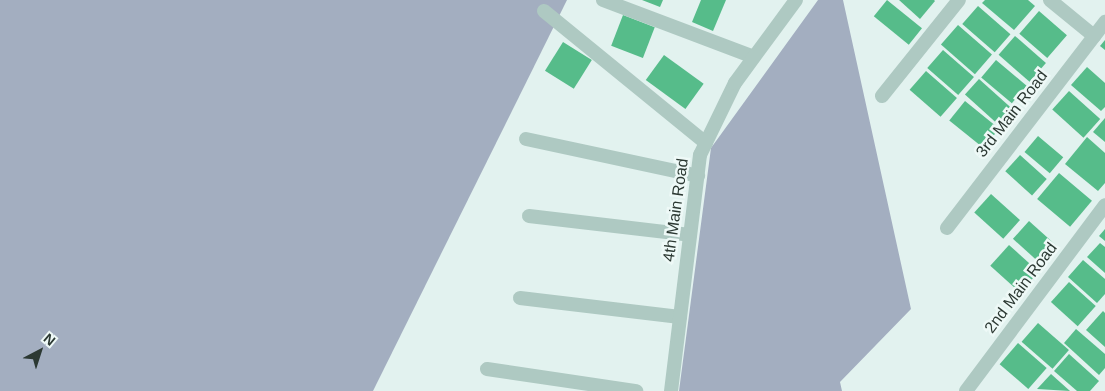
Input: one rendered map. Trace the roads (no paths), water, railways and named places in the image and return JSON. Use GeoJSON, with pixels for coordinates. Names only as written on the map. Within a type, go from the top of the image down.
{"type":"FeatureCollection","features":[{"type":"Feature","properties":{"kind":"street"},"geometry":{"type":"LineString","coordinates":[[603,0],[754,57]]}},
{"type":"Feature","properties":{"kind":"street"},"geometry":{"type":"LineString","coordinates":[[779,0],[795,2]]}},
{"type":"Feature","properties":{"kind":"street"},"geometry":{"type":"LineString","coordinates":[[882,96],[959,0]]}},
{"type":"Feature","properties":{"kind":"street"},"geometry":{"type":"LineString","coordinates":[[1050,0],[1094,36]]}},
{"type":"Feature","properties":{"kind":"street","name":"4th Main Road"},"geometry":{"type":"LineString","coordinates":[[670,391],[700,155],[735,83],[795,2]]}},
{"type":"Feature","properties":{"kind":"street"},"geometry":{"type":"LineString","coordinates":[[544,11],[706,143]]}},
{"type":"Feature","properties":{"kind":"street","name":"3rd Main Road"},"geometry":{"type":"LineString","coordinates":[[947,228],[1105,22]]}},
{"type":"Feature","properties":{"kind":"street"},"geometry":{"type":"LineString","coordinates":[[526,139],[698,176]]}},
{"type":"Feature","properties":{"kind":"street","name":"2nd Main Road"},"geometry":{"type":"LineString","coordinates":[[966,391],[1105,205]]}},
{"type":"Feature","properties":{"kind":"street"},"geometry":{"type":"LineString","coordinates":[[529,216],[690,235]]}},
{"type":"Feature","properties":{"kind":"street"},"geometry":{"type":"LineString","coordinates":[[520,298],[680,317]]}},
{"type":"Feature","properties":{"kind":"street"},"geometry":{"type":"LineString","coordinates":[[487,369],[636,391]]}}]}
